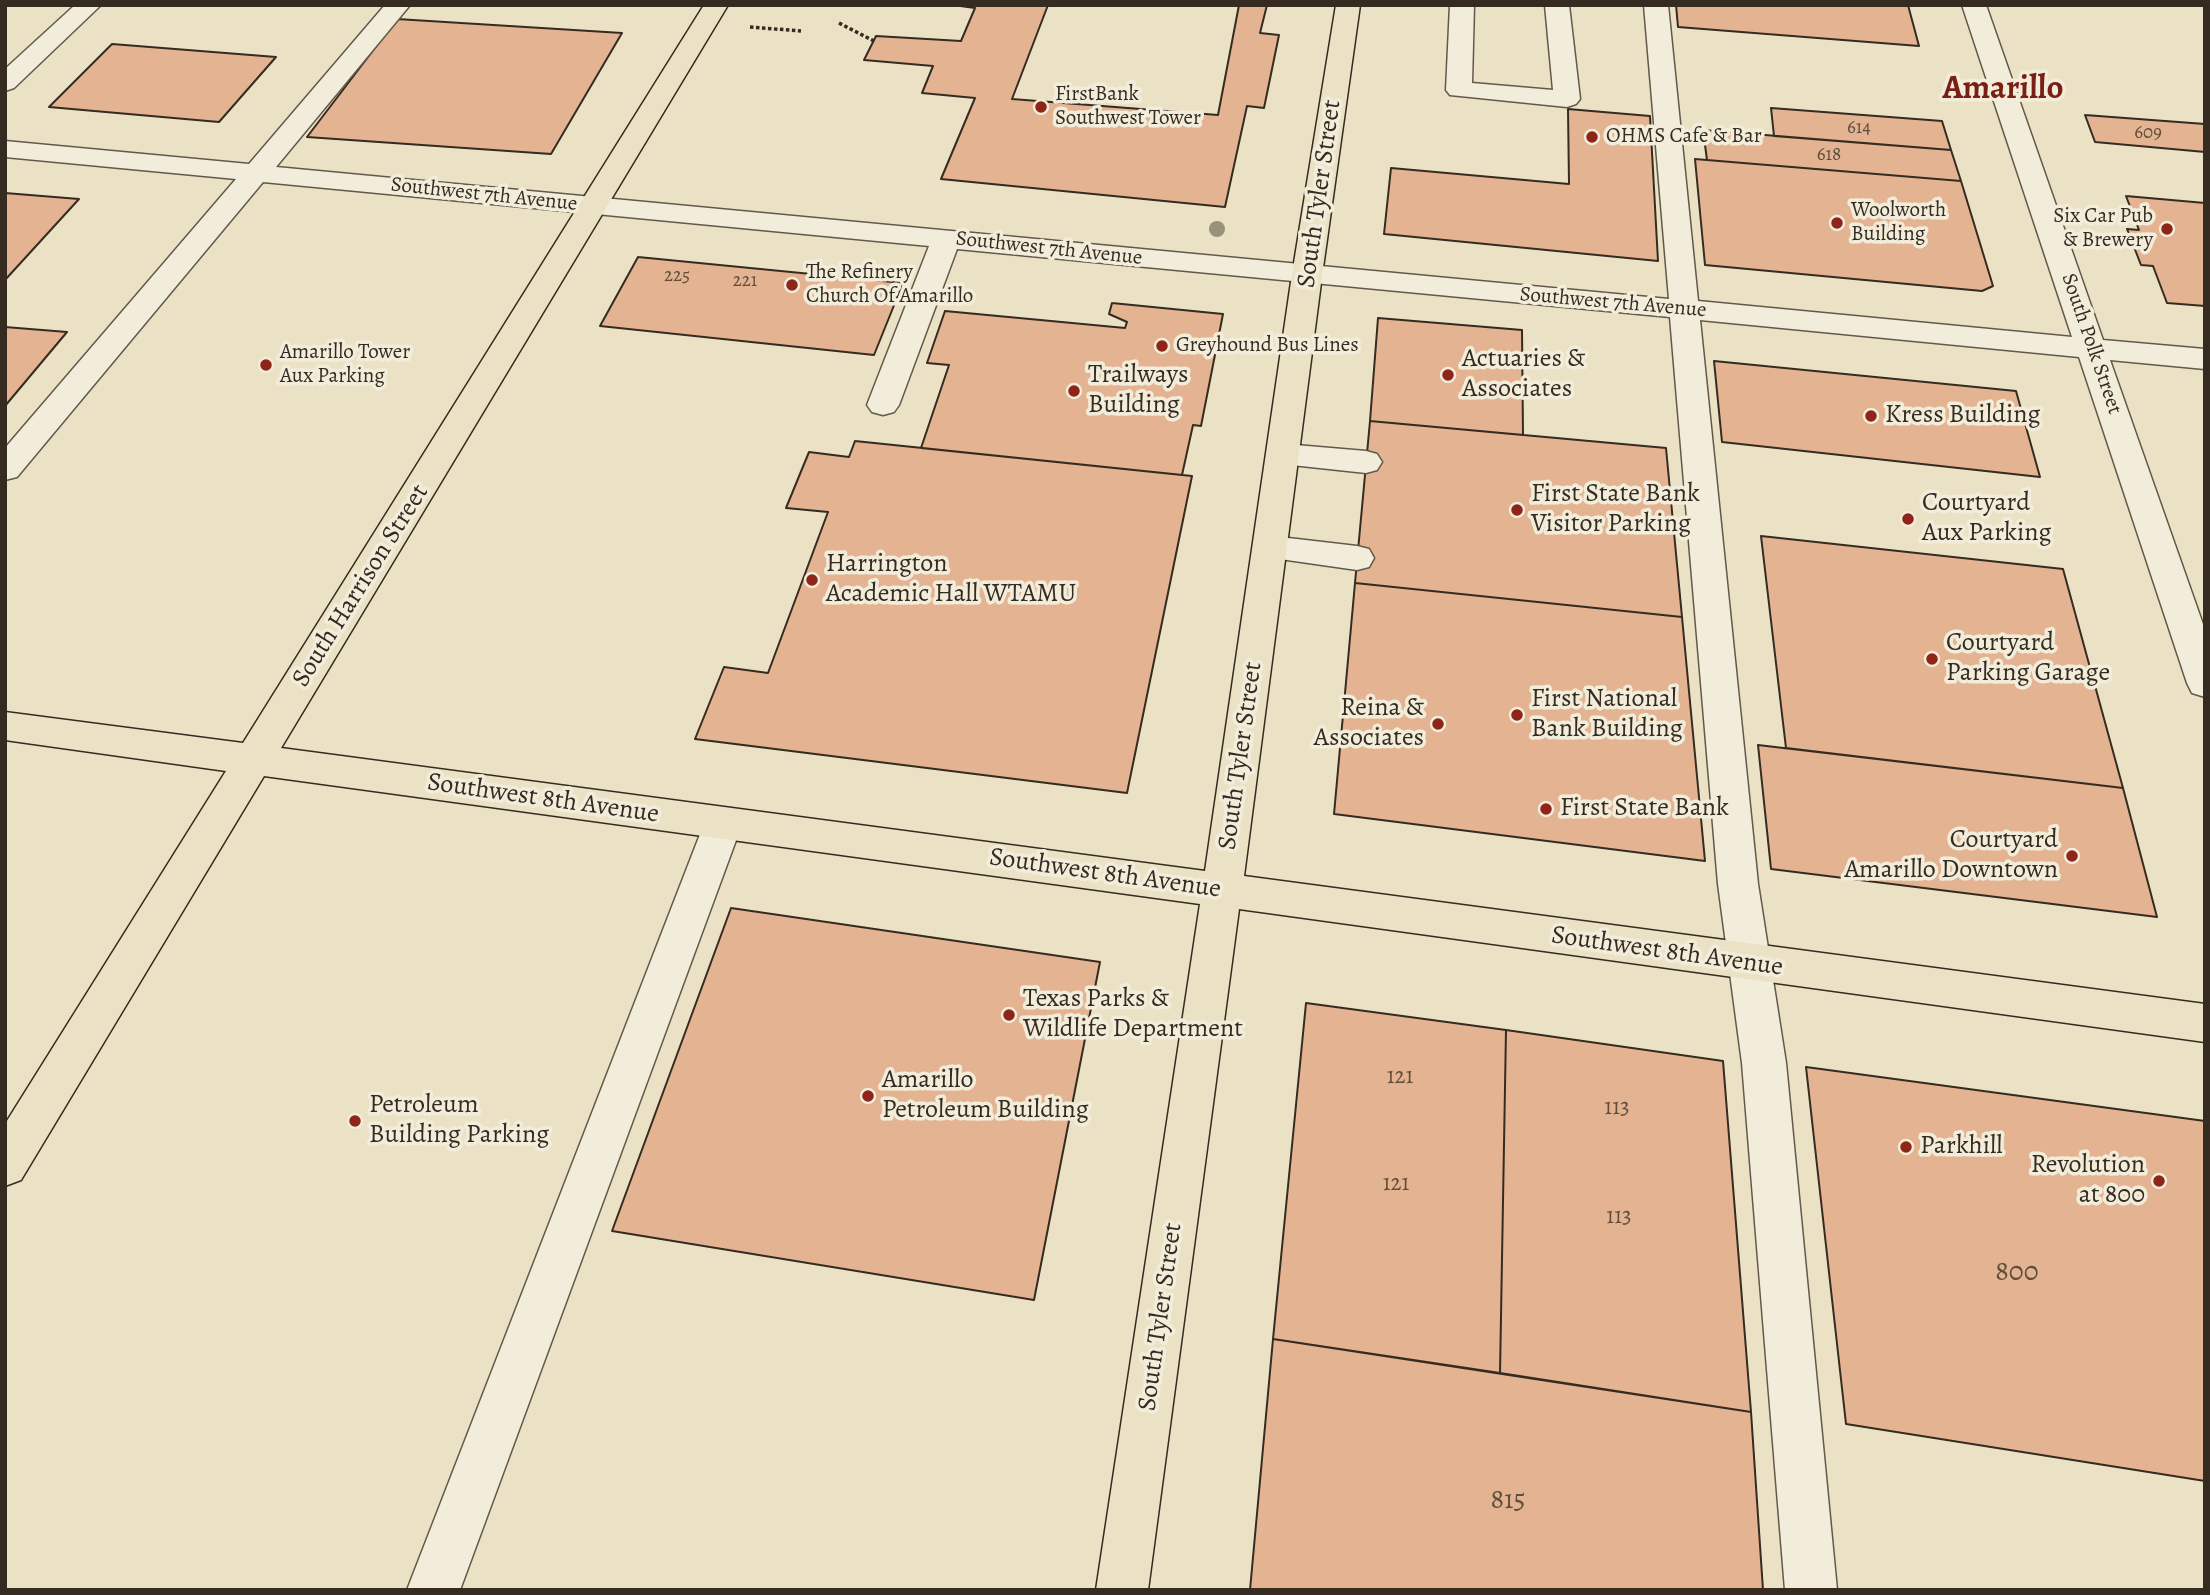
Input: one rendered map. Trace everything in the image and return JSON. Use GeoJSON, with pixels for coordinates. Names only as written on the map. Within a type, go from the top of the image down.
{"type":"FeatureCollection","features":[{"type":"Feature","properties":{"kind":"main road","name":"South Harrison Street"},"geometry":{"type":"LineString","coordinates":[[5,1165],[716,5]]}},
{"type":"Feature","properties":{"kind":"main road","name":"South Tyler Street"},"geometry":{"type":"LineString","coordinates":[[1122,1590],[1271,548],[1307,275],[1348,5]]}},
{"type":"Feature","properties":{"kind":"main road","name":"Southwest 8th Avenue"},"geometry":{"type":"LineString","coordinates":[[5,726],[2205,1023]]}},
{"type":"Feature","properties":{"kind":"street"},"geometry":{"type":"LineString","coordinates":[[5,83],[89,5]]}},
{"type":"Feature","properties":{"kind":"street"},"geometry":{"type":"LineString","coordinates":[[5,469],[398,5]]}},
{"type":"Feature","properties":{"kind":"street"},"geometry":{"type":"LineString","coordinates":[[1462,5],[1459,90],[1567,99],[1557,5]]}},
{"type":"Feature","properties":{"kind":"street"},"geometry":{"type":"LineString","coordinates":[[1656,5],[1738,884],[1764,1063],[1811,1590]]}},
{"type":"Feature","properties":{"kind":"street","name":"South Polk Street"},"geometry":{"type":"LineString","coordinates":[[1974,5],[2205,682]]}},
{"type":"Feature","properties":{"kind":"street","name":"Southwest 7th Avenue"},"geometry":{"type":"LineString","coordinates":[[5,149],[2205,359]]}},
{"type":"Feature","properties":{"kind":"street"},"geometry":{"type":"LineString","coordinates":[[883,405],[946,239]]}},
{"type":"Feature","properties":{"kind":"street"},"geometry":{"type":"LineString","coordinates":[[1284,454],[1366,462]]}},
{"type":"Feature","properties":{"kind":"street"},"geometry":{"type":"LineString","coordinates":[[1271,548],[1357,558]]}},
{"type":"Feature","properties":{"kind":"street"},"geometry":{"type":"LineString","coordinates":[[433,1590],[723,824]]}},
{"type":"Feature","properties":{"kind":"path"},"geometry":{"type":"LineString","coordinates":[[839,23],[874,41]]}},
{"type":"Feature","properties":{"kind":"path"},"geometry":{"type":"LineString","coordinates":[[749,26],[801,32]]}},
{"type":"Feature","properties":{"kind":"building","name":"FirstBank Southwest Tower"},"geometry":{"type":"Polygon","coordinates":[[[953,5],[1048,5],[1012,99],[1218,115],[1239,5],[1267,5],[1260,33],[1279,35],[1264,108],[1247,106],[1225,207],[941,179],[975,98],[922,93],[933,66],[864,60],[876,36],[961,41],[975,8],[953,5]]]}},
{"type":"Feature","properties":{"kind":"building"},"geometry":{"type":"Polygon","coordinates":[[[1676,5],[1908,5],[1919,46],[1678,27],[1676,5]]]}},
{"type":"Feature","properties":{"kind":"building"},"geometry":{"type":"Polygon","coordinates":[[[397,19],[622,33],[551,154],[307,137],[397,19]]]}},
{"type":"Feature","properties":{"kind":"building"},"geometry":{"type":"Polygon","coordinates":[[[112,44],[276,57],[219,122],[49,107],[112,44]]]}},
{"type":"Feature","properties":{"kind":"building"},"geometry":{"type":"Polygon","coordinates":[[[1771,108],[1942,121],[1951,150],[1774,136],[1771,108]]]}},
{"type":"Feature","properties":{"kind":"building"},"geometry":{"type":"Polygon","coordinates":[[[1568,109],[1650,116],[1658,261],[1384,234],[1391,168],[1569,184],[1568,109]]]}},
{"type":"Feature","properties":{"kind":"building"},"geometry":{"type":"Polygon","coordinates":[[[2085,115],[2205,124],[2205,152],[2095,142],[2085,115]]]}},
{"type":"Feature","properties":{"kind":"building"},"geometry":{"type":"Polygon","coordinates":[[[1703,130],[1951,150],[1961,181],[1707,160],[1703,130]]]}},
{"type":"Feature","properties":{"kind":"building","name":"Woolworth Building"},"geometry":{"type":"Polygon","coordinates":[[[1695,159],[1961,181],[1993,286],[1982,291],[1705,265],[1695,159]]]}},
{"type":"Feature","properties":{"kind":"building"},"geometry":{"type":"Polygon","coordinates":[[[5,193],[79,199],[5,280],[5,193]]]}},
{"type":"Feature","properties":{"kind":"building"},"geometry":{"type":"Polygon","coordinates":[[[2126,196],[2205,203],[2205,306],[2167,303],[2153,266],[2141,265],[2127,229],[2139,230],[2126,196]]]}},
{"type":"Feature","properties":{"kind":"building"},"geometry":{"type":"Polygon","coordinates":[[[638,257],[903,283],[874,355],[600,326],[638,257]]]}},
{"type":"Feature","properties":{"kind":"building","name":"Trailways Building"},"geometry":{"type":"Polygon","coordinates":[[[1112,303],[1223,314],[1201,426],[1193,425],[1182,475],[921,448],[949,365],[927,363],[945,311],[1125,328],[1127,322],[1109,314],[1112,303]]]}},
{"type":"Feature","properties":{"kind":"building"},"geometry":{"type":"Polygon","coordinates":[[[1378,318],[1522,330],[1523,435],[1370,421],[1378,318]]]}},
{"type":"Feature","properties":{"kind":"building"},"geometry":{"type":"Polygon","coordinates":[[[5,327],[67,332],[5,406],[5,327]]]}},
{"type":"Feature","properties":{"kind":"building","name":"Kress Building"},"geometry":{"type":"Polygon","coordinates":[[[1714,361],[2016,391],[2040,477],[1722,442],[1714,361]]]}},
{"type":"Feature","properties":{"kind":"building","name":"First State Bank Visitor Parking"},"geometry":{"type":"Polygon","coordinates":[[[1370,421],[1666,448],[1682,617],[1355,583],[1370,421]]]}},
{"type":"Feature","properties":{"kind":"building"},"geometry":{"type":"Polygon","coordinates":[[[855,441],[1192,476],[1127,793],[695,739],[724,667],[768,673],[828,512],[786,508],[809,452],[849,457],[855,441]]]}},
{"type":"Feature","properties":{"kind":"building","name":"Courtyard Parking Garage"},"geometry":{"type":"Polygon","coordinates":[[[1761,536],[2063,569],[2123,788],[1786,748],[1761,536]]]}},
{"type":"Feature","properties":{"kind":"building","name":"First National Bank Building"},"geometry":{"type":"Polygon","coordinates":[[[1355,583],[1682,617],[1705,861],[1334,814],[1355,583]]]}},
{"type":"Feature","properties":{"kind":"building"},"geometry":{"type":"Polygon","coordinates":[[[1758,745],[2123,788],[2157,917],[1771,869],[1758,745]]]}},
{"type":"Feature","properties":{"kind":"building","name":"Amarillo Petroleum Building"},"geometry":{"type":"Polygon","coordinates":[[[731,908],[1100,962],[1034,1300],[612,1231],[731,908]]]}},
{"type":"Feature","properties":{"kind":"building"},"geometry":{"type":"Polygon","coordinates":[[[1306,1003],[1506,1030],[1500,1373],[1273,1339],[1306,1003]]]}},
{"type":"Feature","properties":{"kind":"building"},"geometry":{"type":"Polygon","coordinates":[[[1506,1030],[1723,1061],[1751,1412],[1500,1373],[1506,1030]]]}},
{"type":"Feature","properties":{"kind":"building"},"geometry":{"type":"Polygon","coordinates":[[[1806,1067],[2205,1121],[2205,1481],[1846,1424],[1806,1067]]]}},
{"type":"Feature","properties":{"kind":"building"},"geometry":{"type":"Polygon","coordinates":[[[1273,1339],[1751,1412],[1763,1590],[1250,1590],[1273,1339]]]}},
{"type":"Feature","properties":{"kind":"place","name":"FirstBank Southwest Tower"},"geometry":{"type":"Point","coordinates":[1041,107]}},
{"type":"Feature","properties":{"kind":"place","name":"OHMS Cafe & Bar"},"geometry":{"type":"Point","coordinates":[1592,137]}},
{"type":"Feature","properties":{"kind":"place","name":"Woolworth Building"},"geometry":{"type":"Point","coordinates":[1837,223]}},
{"type":"Feature","properties":{"kind":"place","name":"Six Car Pub & Brewery"},"geometry":{"type":"Point","coordinates":[2167,229]}},
{"type":"Feature","properties":{"kind":"place","name":"The Refinery Church Of Amarillo"},"geometry":{"type":"Point","coordinates":[792,285]}},
{"type":"Feature","properties":{"kind":"place","name":"Greyhound Bus Lines"},"geometry":{"type":"Point","coordinates":[1162,346]}},
{"type":"Feature","properties":{"kind":"place","name":"Amarillo Tower Aux Parking"},"geometry":{"type":"Point","coordinates":[266,365]}},
{"type":"Feature","properties":{"kind":"place","name":"Actuaries & Associates"},"geometry":{"type":"Point","coordinates":[1448,375]}},
{"type":"Feature","properties":{"kind":"place","name":"Trailways Building"},"geometry":{"type":"Point","coordinates":[1074,391]}},
{"type":"Feature","properties":{"kind":"place","name":"Kress Building"},"geometry":{"type":"Point","coordinates":[1871,416]}},
{"type":"Feature","properties":{"kind":"place","name":"First State Bank Visitor Parking"},"geometry":{"type":"Point","coordinates":[1517,510]}},
{"type":"Feature","properties":{"kind":"place","name":"Courtyard Aux Parking"},"geometry":{"type":"Point","coordinates":[1908,519]}},
{"type":"Feature","properties":{"kind":"place","name":"Harrington Academic Hall WTAMU"},"geometry":{"type":"Point","coordinates":[812,580]}},
{"type":"Feature","properties":{"kind":"place","name":"Courtyard Parking Garage"},"geometry":{"type":"Point","coordinates":[1932,659]}},
{"type":"Feature","properties":{"kind":"place","name":"First National Bank Building"},"geometry":{"type":"Point","coordinates":[1517,715]}},
{"type":"Feature","properties":{"kind":"place","name":"Reina & Associates"},"geometry":{"type":"Point","coordinates":[1438,724]}},
{"type":"Feature","properties":{"kind":"place","name":"First State Bank"},"geometry":{"type":"Point","coordinates":[1546,809]}},
{"type":"Feature","properties":{"kind":"place","name":"Courtyard Amarillo Downtown"},"geometry":{"type":"Point","coordinates":[2072,856]}},
{"type":"Feature","properties":{"kind":"place","name":"Texas Parks & Wildlife Department"},"geometry":{"type":"Point","coordinates":[1009,1015]}},
{"type":"Feature","properties":{"kind":"place","name":"Amarillo Petroleum Building"},"geometry":{"type":"Point","coordinates":[868,1096]}},
{"type":"Feature","properties":{"kind":"place","name":"Petroleum Building Parking"},"geometry":{"type":"Point","coordinates":[355,1121]}},
{"type":"Feature","properties":{"kind":"place","name":"Parkhill"},"geometry":{"type":"Point","coordinates":[1906,1147]}},
{"type":"Feature","properties":{"kind":"place","name":"Revolution at 800"},"geometry":{"type":"Point","coordinates":[2159,1181]}},
{"type":"Feature","properties":{"kind":"district","name":"Amarillo"},"geometry":{"type":"Point","coordinates":[2003,90]}}]}
